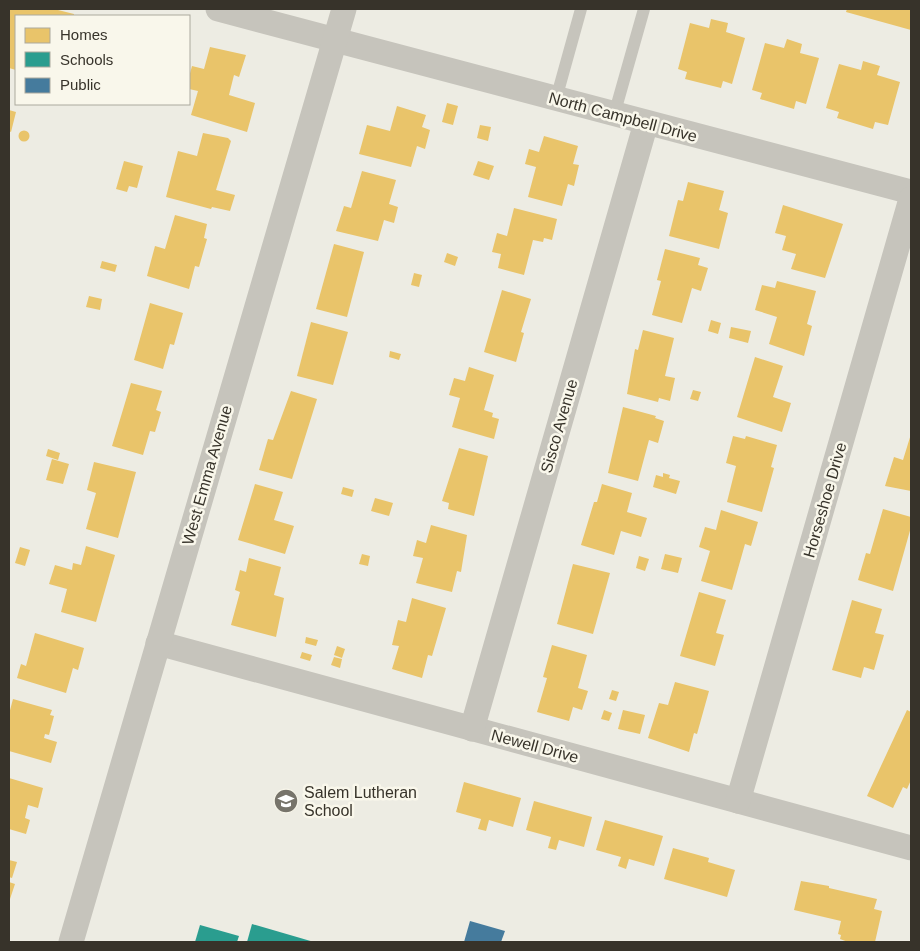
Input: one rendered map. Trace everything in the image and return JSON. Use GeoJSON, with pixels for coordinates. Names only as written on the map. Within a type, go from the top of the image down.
{"type":"FeatureCollection","features":[{"type":"Feature","properties":{"kind":"street","name":"North Campbell Drive"},"geometry":{"type":"LineString","coordinates":[[218,9],[911,192]]}},
{"type":"Feature","properties":{"kind":"street","name":"West Emma Avenue"},"geometry":{"type":"LineString","coordinates":[[71,942],[344,9]]}},
{"type":"Feature","properties":{"kind":"street","name":"Sisco Avenue"},"geometry":{"type":"LineString","coordinates":[[472,729],[646,123]]}},
{"type":"Feature","properties":{"kind":"street","name":"Horseshoe Drive"},"geometry":{"type":"LineString","coordinates":[[738,801],[911,199]]}},
{"type":"Feature","properties":{"kind":"street","name":"Newell Drive"},"geometry":{"type":"LineString","coordinates":[[158,643],[911,848]]}},
{"type":"Feature","properties":{"kind":"lane"},"geometry":{"type":"LineString","coordinates":[[556,99],[581,9]]}},
{"type":"Feature","properties":{"kind":"lane"},"geometry":{"type":"LineString","coordinates":[[614,115],[644,9]]}},
{"type":"Feature","properties":{"kind":"building: Homes"},"geometry":{"type":"Polygon","coordinates":[[[9,9],[54,9],[74,14],[15,15],[15,70],[9,68],[9,9]]]}},
{"type":"Feature","properties":{"kind":"building: Homes"},"geometry":{"type":"Polygon","coordinates":[[[847,9],[911,9],[911,30],[846,12],[847,9]]]}},
{"type":"Feature","properties":{"kind":"building: Homes"},"geometry":{"type":"Polygon","coordinates":[[[711,19],[728,23],[726,32],[745,38],[732,84],[723,81],[721,88],[685,79],[687,72],[678,69],[690,23],[709,28],[711,19]]]}},
{"type":"Feature","properties":{"kind":"building: Homes"},"geometry":{"type":"Polygon","coordinates":[[[787,39],[802,44],[800,53],[819,58],[806,104],[796,101],[794,109],[760,99],[762,93],[752,90],[765,43],[784,48],[787,39]]]}},
{"type":"Feature","properties":{"kind":"building: Homes"},"geometry":{"type":"Polygon","coordinates":[[[210,47],[246,55],[239,77],[234,75],[229,95],[255,103],[247,132],[191,115],[198,91],[190,89],[192,66],[204,69],[210,47]]]}},
{"type":"Feature","properties":{"kind":"building: Homes"},"geometry":{"type":"Polygon","coordinates":[[[863,61],[880,66],[877,75],[900,82],[888,125],[875,122],[873,129],[837,118],[839,112],[826,108],[839,64],[861,70],[863,61]]]}},
{"type":"Feature","properties":{"kind":"building: Homes"},"geometry":{"type":"Polygon","coordinates":[[[447,103],[458,106],[453,125],[442,122],[447,103]]]}},
{"type":"Feature","properties":{"kind":"building: Homes"},"geometry":{"type":"Polygon","coordinates":[[[397,106],[426,115],[422,127],[430,130],[425,149],[417,146],[411,167],[359,154],[367,125],[390,131],[397,106]]]}},
{"type":"Feature","properties":{"kind":"building: Homes"},"geometry":{"type":"Polygon","coordinates":[[[9,110],[16,112],[11,132],[9,131],[9,110]]]}},
{"type":"Feature","properties":{"kind":"building: Homes"},"geometry":{"type":"Polygon","coordinates":[[[480,125],[491,127],[488,141],[477,138],[480,125]]]}},
{"type":"Feature","properties":{"kind":"building: Homes"},"geometry":{"type":"Polygon","coordinates":[[[24,130],[30,136],[24,142],[18,136],[24,130]]]}},
{"type":"Feature","properties":{"kind":"building: Homes"},"geometry":{"type":"Polygon","coordinates":[[[203,133],[228,138],[231,141],[216,190],[235,195],[230,211],[212,207],[211,209],[166,197],[178,151],[197,156],[203,133]]]}},
{"type":"Feature","properties":{"kind":"building: Homes"},"geometry":{"type":"Polygon","coordinates":[[[544,136],[578,146],[573,164],[579,165],[574,186],[568,184],[562,206],[528,197],[536,167],[525,164],[529,149],[539,152],[544,136]]]}},
{"type":"Feature","properties":{"kind":"building: Homes"},"geometry":{"type":"Polygon","coordinates":[[[124,161],[143,166],[137,188],[129,186],[127,192],[116,189],[124,161]]]}},
{"type":"Feature","properties":{"kind":"building: Homes"},"geometry":{"type":"Polygon","coordinates":[[[478,161],[494,166],[489,180],[473,175],[478,161]]]}},
{"type":"Feature","properties":{"kind":"building: Homes"},"geometry":{"type":"Polygon","coordinates":[[[362,171],[396,180],[389,204],[398,207],[394,223],[384,220],[378,241],[336,231],[344,206],[351,208],[362,171]]]}},
{"type":"Feature","properties":{"kind":"building: Homes"},"geometry":{"type":"Polygon","coordinates":[[[688,182],[724,191],[719,210],[728,213],[719,249],[669,236],[678,200],[683,201],[688,182]]]}},
{"type":"Feature","properties":{"kind":"building: Homes"},"geometry":{"type":"Polygon","coordinates":[[[783,205],[843,224],[825,278],[791,269],[796,254],[782,250],[786,236],[775,233],[783,205]]]}},
{"type":"Feature","properties":{"kind":"building: Homes"},"geometry":{"type":"Polygon","coordinates":[[[514,208],[557,219],[552,240],[544,238],[543,242],[533,240],[524,275],[498,268],[501,254],[492,252],[497,233],[507,236],[514,208]]]}},
{"type":"Feature","properties":{"kind":"building: Homes"},"geometry":{"type":"Polygon","coordinates":[[[175,215],[207,224],[204,238],[207,239],[199,267],[195,266],[189,289],[147,276],[155,246],[165,249],[175,215]]]}},
{"type":"Feature","properties":{"kind":"building: Homes"},"geometry":{"type":"Polygon","coordinates":[[[334,244],[364,252],[347,317],[316,309],[334,244]]]}},
{"type":"Feature","properties":{"kind":"building: Homes"},"geometry":{"type":"Polygon","coordinates":[[[665,249],[700,258],[698,265],[708,268],[701,291],[692,288],[682,323],[652,315],[661,281],[657,280],[665,249]]]}},
{"type":"Feature","properties":{"kind":"building: Homes"},"geometry":{"type":"Polygon","coordinates":[[[447,253],[458,257],[455,266],[444,262],[447,253]]]}},
{"type":"Feature","properties":{"kind":"building: Homes"},"geometry":{"type":"Polygon","coordinates":[[[102,261],[117,265],[115,272],[100,268],[102,261]]]}},
{"type":"Feature","properties":{"kind":"building: Homes"},"geometry":{"type":"Polygon","coordinates":[[[414,273],[422,275],[419,287],[411,285],[414,273]]]}},
{"type":"Feature","properties":{"kind":"building: Homes"},"geometry":{"type":"Polygon","coordinates":[[[777,281],[816,291],[807,324],[812,326],[804,356],[769,344],[777,317],[755,310],[762,285],[775,288],[777,281]]]}},
{"type":"Feature","properties":{"kind":"building: Homes"},"geometry":{"type":"Polygon","coordinates":[[[502,290],[531,299],[521,332],[524,333],[516,362],[484,352],[502,290]]]}},
{"type":"Feature","properties":{"kind":"building: Homes"},"geometry":{"type":"Polygon","coordinates":[[[89,296],[102,299],[100,310],[86,307],[89,296]]]}},
{"type":"Feature","properties":{"kind":"building: Homes"},"geometry":{"type":"Polygon","coordinates":[[[150,303],[183,313],[174,345],[170,344],[163,369],[134,360],[150,303]]]}},
{"type":"Feature","properties":{"kind":"building: Homes"},"geometry":{"type":"Polygon","coordinates":[[[711,320],[721,323],[718,334],[708,331],[711,320]]]}},
{"type":"Feature","properties":{"kind":"building: Homes"},"geometry":{"type":"Polygon","coordinates":[[[311,322],[348,332],[333,385],[297,376],[311,322]]]}},
{"type":"Feature","properties":{"kind":"building: Homes"},"geometry":{"type":"Polygon","coordinates":[[[731,327],[751,331],[748,343],[729,338],[731,327]]]}},
{"type":"Feature","properties":{"kind":"building: Homes"},"geometry":{"type":"Polygon","coordinates":[[[643,330],[674,338],[665,376],[675,378],[670,401],[659,398],[658,402],[627,394],[635,349],[638,350],[643,330]]]}},
{"type":"Feature","properties":{"kind":"building: Homes"},"geometry":{"type":"Polygon","coordinates":[[[390,351],[401,354],[399,360],[389,357],[390,351]]]}},
{"type":"Feature","properties":{"kind":"building: Homes"},"geometry":{"type":"Polygon","coordinates":[[[755,357],[783,366],[773,397],[791,403],[782,432],[737,417],[755,357]]]}},
{"type":"Feature","properties":{"kind":"building: Homes"},"geometry":{"type":"Polygon","coordinates":[[[469,367],[494,375],[484,410],[493,413],[492,417],[499,419],[494,439],[452,427],[460,398],[449,395],[454,378],[465,381],[469,367]]]}},
{"type":"Feature","properties":{"kind":"building: Homes"},"geometry":{"type":"Polygon","coordinates":[[[131,383],[162,391],[156,410],[161,412],[155,432],[150,431],[143,455],[112,446],[131,383]]]}},
{"type":"Feature","properties":{"kind":"building: Homes"},"geometry":{"type":"Polygon","coordinates":[[[693,390],[701,392],[698,401],[690,399],[693,390]]]}},
{"type":"Feature","properties":{"kind":"building: Homes"},"geometry":{"type":"Polygon","coordinates":[[[291,391],[317,399],[292,479],[259,470],[268,439],[273,440],[291,391]]]}},
{"type":"Feature","properties":{"kind":"building: Homes"},"geometry":{"type":"Polygon","coordinates":[[[623,407],[656,416],[655,418],[664,421],[658,443],[649,440],[638,481],[608,473],[623,407]]]}},
{"type":"Feature","properties":{"kind":"building: Homes"},"geometry":{"type":"Polygon","coordinates":[[[911,434],[911,491],[885,486],[894,457],[903,460],[911,434]]]}},
{"type":"Feature","properties":{"kind":"building: Homes"},"geometry":{"type":"Polygon","coordinates":[[[733,436],[745,439],[746,436],[777,445],[771,467],[774,468],[762,512],[727,502],[736,466],[726,463],[733,436]]]}},
{"type":"Feature","properties":{"kind":"building: Homes"},"geometry":{"type":"Polygon","coordinates":[[[459,448],[488,456],[474,516],[448,509],[449,503],[442,501],[459,448]]]}},
{"type":"Feature","properties":{"kind":"building: Homes"},"geometry":{"type":"Polygon","coordinates":[[[48,449],[60,453],[58,460],[46,456],[48,449]]]}},
{"type":"Feature","properties":{"kind":"building: Homes"},"geometry":{"type":"Polygon","coordinates":[[[52,459],[69,464],[63,484],[46,480],[52,459]]]}},
{"type":"Feature","properties":{"kind":"building: Homes"},"geometry":{"type":"Polygon","coordinates":[[[94,462],[136,472],[118,538],[86,529],[96,493],[87,490],[94,462]]]}},
{"type":"Feature","properties":{"kind":"building: Homes"},"geometry":{"type":"Polygon","coordinates":[[[663,473],[670,475],[669,478],[680,481],[676,494],[653,487],[656,475],[663,477],[663,473]]]}},
{"type":"Feature","properties":{"kind":"building: Homes"},"geometry":{"type":"Polygon","coordinates":[[[255,484],[283,492],[274,520],[294,526],[285,554],[238,540],[255,484]]]}},
{"type":"Feature","properties":{"kind":"building: Homes"},"geometry":{"type":"Polygon","coordinates":[[[602,484],[632,493],[627,512],[647,518],[641,537],[621,531],[614,555],[581,545],[594,502],[597,502],[602,484]]]}},
{"type":"Feature","properties":{"kind":"building: Homes"},"geometry":{"type":"Polygon","coordinates":[[[343,487],[354,490],[352,497],[341,494],[343,487]]]}},
{"type":"Feature","properties":{"kind":"building: Homes"},"geometry":{"type":"Polygon","coordinates":[[[375,498],[393,503],[389,516],[371,511],[375,498]]]}},
{"type":"Feature","properties":{"kind":"building: Homes"},"geometry":{"type":"Polygon","coordinates":[[[883,509],[911,517],[911,527],[893,591],[858,580],[866,553],[870,554],[883,509]]]}},
{"type":"Feature","properties":{"kind":"building: Homes"},"geometry":{"type":"Polygon","coordinates":[[[721,510],[758,522],[751,546],[745,544],[732,590],[701,581],[710,551],[699,547],[705,527],[716,530],[721,510]]]}},
{"type":"Feature","properties":{"kind":"building: Homes"},"geometry":{"type":"Polygon","coordinates":[[[431,525],[467,535],[461,572],[457,571],[452,592],[416,583],[423,558],[413,556],[417,540],[426,543],[431,525]]]}},
{"type":"Feature","properties":{"kind":"building: Homes"},"geometry":{"type":"Polygon","coordinates":[[[86,546],[115,555],[96,622],[61,612],[67,589],[49,584],[55,565],[72,570],[73,563],[81,565],[86,546]]]}},
{"type":"Feature","properties":{"kind":"building: Homes"},"geometry":{"type":"Polygon","coordinates":[[[20,547],[30,550],[25,566],[15,563],[20,547]]]}},
{"type":"Feature","properties":{"kind":"building: Homes"},"geometry":{"type":"Polygon","coordinates":[[[362,554],[370,556],[368,566],[359,564],[362,554]]]}},
{"type":"Feature","properties":{"kind":"building: Homes"},"geometry":{"type":"Polygon","coordinates":[[[665,554],[682,558],[678,573],[661,569],[665,554]]]}},
{"type":"Feature","properties":{"kind":"building: Homes"},"geometry":{"type":"Polygon","coordinates":[[[639,556],[649,559],[645,571],[636,568],[639,556]]]}},
{"type":"Feature","properties":{"kind":"building: Homes"},"geometry":{"type":"Polygon","coordinates":[[[249,558],[281,567],[274,595],[284,598],[276,637],[231,625],[240,592],[235,590],[240,570],[246,572],[249,558]]]}},
{"type":"Feature","properties":{"kind":"building: Homes"},"geometry":{"type":"Polygon","coordinates":[[[573,564],[610,573],[593,634],[557,624],[573,564]]]}},
{"type":"Feature","properties":{"kind":"building: Homes"},"geometry":{"type":"Polygon","coordinates":[[[699,592],[726,600],[716,633],[724,635],[715,666],[680,656],[699,592]]]}},
{"type":"Feature","properties":{"kind":"building: Homes"},"geometry":{"type":"Polygon","coordinates":[[[412,598],[446,608],[432,656],[428,655],[422,678],[392,669],[399,646],[392,645],[398,620],[406,622],[412,598]]]}},
{"type":"Feature","properties":{"kind":"building: Homes"},"geometry":{"type":"Polygon","coordinates":[[[852,600],[882,609],[875,633],[884,635],[874,670],[864,667],[861,678],[832,670],[852,600]]]}},
{"type":"Feature","properties":{"kind":"building: Homes"},"geometry":{"type":"Polygon","coordinates":[[[35,633],[84,648],[78,670],[73,668],[66,693],[17,678],[21,664],[26,666],[35,633]]]}},
{"type":"Feature","properties":{"kind":"building: Homes"},"geometry":{"type":"Polygon","coordinates":[[[306,637],[318,640],[316,646],[305,643],[306,637]]]}},
{"type":"Feature","properties":{"kind":"building: Homes"},"geometry":{"type":"Polygon","coordinates":[[[552,645],[587,655],[578,688],[588,691],[582,710],[573,707],[569,721],[537,712],[547,678],[543,677],[552,645]]]}},
{"type":"Feature","properties":{"kind":"building: Homes"},"geometry":{"type":"Polygon","coordinates":[[[337,646],[345,649],[342,658],[334,655],[337,646]]]}},
{"type":"Feature","properties":{"kind":"building: Homes"},"geometry":{"type":"Polygon","coordinates":[[[302,652],[312,655],[310,661],[300,658],[302,652]]]}},
{"type":"Feature","properties":{"kind":"building: Homes"},"geometry":{"type":"Polygon","coordinates":[[[334,657],[342,659],[340,668],[331,665],[334,657]]]}},
{"type":"Feature","properties":{"kind":"building: Homes"},"geometry":{"type":"Polygon","coordinates":[[[675,682],[709,691],[697,734],[694,733],[689,752],[648,738],[659,703],[668,705],[675,682]]]}},
{"type":"Feature","properties":{"kind":"building: Homes"},"geometry":{"type":"Polygon","coordinates":[[[612,690],[619,692],[616,701],[609,699],[612,690]]]}},
{"type":"Feature","properties":{"kind":"building: Homes"},"geometry":{"type":"Polygon","coordinates":[[[13,699],[52,710],[50,715],[54,716],[49,735],[45,734],[44,738],[57,742],[51,763],[9,751],[9,714],[13,699]]]}},
{"type":"Feature","properties":{"kind":"building: Homes"},"geometry":{"type":"Polygon","coordinates":[[[604,710],[612,713],[609,721],[601,719],[604,710]]]}},
{"type":"Feature","properties":{"kind":"building: Homes"},"geometry":{"type":"Polygon","coordinates":[[[623,710],[645,715],[640,734],[618,729],[623,710]]]}},
{"type":"Feature","properties":{"kind":"building: Homes"},"geometry":{"type":"Polygon","coordinates":[[[907,710],[911,712],[911,780],[907,789],[903,787],[893,808],[867,796],[907,710]]]}},
{"type":"Feature","properties":{"kind":"building: Homes"},"geometry":{"type":"Polygon","coordinates":[[[9,778],[43,788],[38,808],[28,805],[25,818],[30,820],[26,834],[9,829],[9,778]]]}},
{"type":"Feature","properties":{"kind":"building: Homes"},"geometry":{"type":"Polygon","coordinates":[[[464,782],[521,798],[513,827],[489,820],[486,831],[478,829],[481,819],[456,812],[464,782]]]}},
{"type":"Feature","properties":{"kind":"building: Homes"},"geometry":{"type":"Polygon","coordinates":[[[534,801],[592,817],[584,847],[559,840],[556,850],[548,848],[551,837],[526,830],[534,801]]]}},
{"type":"Feature","properties":{"kind":"building: Homes"},"geometry":{"type":"Polygon","coordinates":[[[605,820],[663,836],[654,866],[629,859],[626,869],[618,866],[621,857],[596,850],[605,820]]]}},
{"type":"Feature","properties":{"kind":"building: Homes"},"geometry":{"type":"Polygon","coordinates":[[[673,848],[709,858],[708,862],[735,870],[727,897],[664,879],[673,848]]]}},
{"type":"Feature","properties":{"kind":"building: Homes"},"geometry":{"type":"Polygon","coordinates":[[[9,860],[17,862],[12,878],[9,877],[9,860]]]}},
{"type":"Feature","properties":{"kind":"building: Homes"},"geometry":{"type":"Polygon","coordinates":[[[801,881],[829,886],[829,888],[877,899],[874,909],[882,911],[875,942],[848,942],[840,939],[841,935],[838,934],[841,921],[794,910],[801,881]]]}},
{"type":"Feature","properties":{"kind":"building: Homes"},"geometry":{"type":"Polygon","coordinates":[[[9,882],[15,884],[9,902],[9,882]]]}},
{"type":"Feature","properties":{"kind":"building: Schools"},"geometry":{"type":"Polygon","coordinates":[[[252,924],[314,942],[247,942],[252,924]]]}},
{"type":"Feature","properties":{"kind":"building: Schools"},"geometry":{"type":"Polygon","coordinates":[[[200,925],[239,936],[237,942],[195,942],[200,925]]]}},
{"type":"Feature","properties":{"kind":"building: Public"},"geometry":{"type":"Polygon","coordinates":[[[470,921],[505,931],[501,942],[464,942],[470,921]]]}},
{"type":"Feature","properties":{"kind":"place","name":"Salem Lutheran School"},"geometry":{"type":"Point","coordinates":[286,801]}}]}
